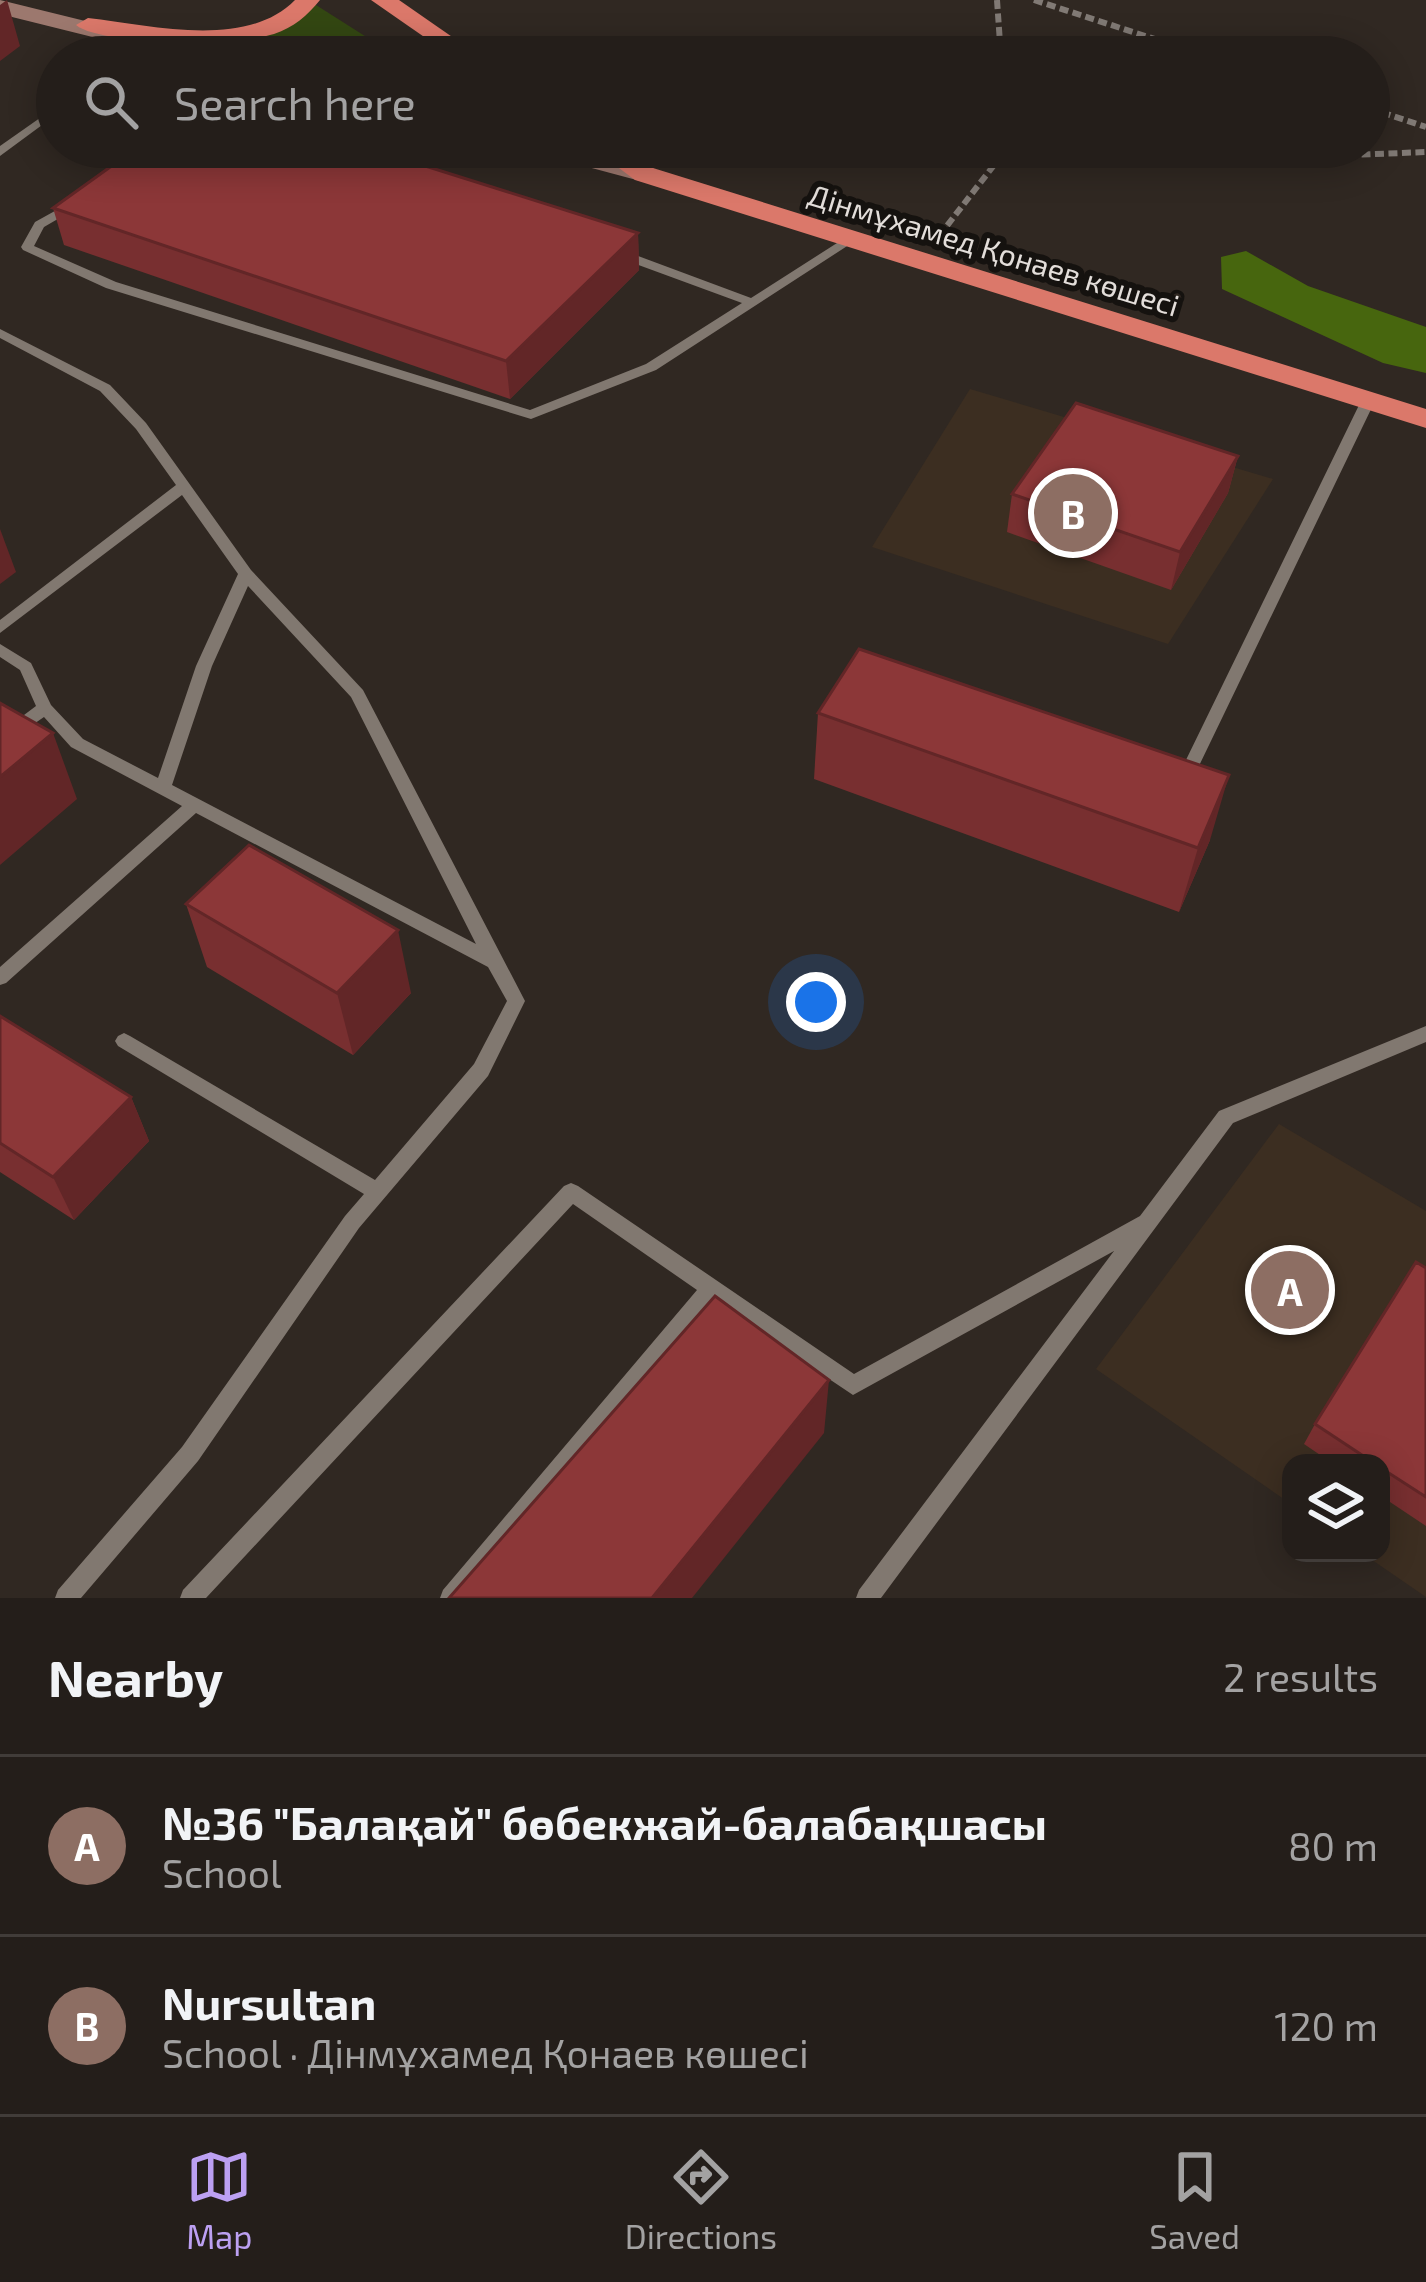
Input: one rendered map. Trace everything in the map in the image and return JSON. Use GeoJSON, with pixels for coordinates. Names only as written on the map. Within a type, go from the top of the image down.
{"type":"FeatureCollection","features":[{"type":"Feature","properties":{"kind":"highway"},"geometry":{"type":"LineString","coordinates":[[88,25],[231,34],[278,25],[308,0]]}},
{"type":"Feature","properties":{"kind":"highway"},"geometry":{"type":"LineString","coordinates":[[383,0],[437,36]]}},
{"type":"Feature","properties":{"kind":"highway"},"geometry":{"type":"LineString","coordinates":[[635,168],[644,174]]}},
{"type":"Feature","properties":{"kind":"highway","name":"Дінмұхамед Қонаев көшесі"},"geometry":{"type":"LineString","coordinates":[[644,174],[1426,419]]}},
{"type":"Feature","properties":{"kind":"street"},"geometry":{"type":"LineString","coordinates":[[0,7],[128,36]]}},
{"type":"Feature","properties":{"kind":"street","name":"Дінмұхамед Қонаев көшесі"},"geometry":{"type":"LineString","coordinates":[[621,168],[644,174]]}},
{"type":"Feature","properties":{"kind":"lane"},"geometry":{"type":"LineString","coordinates":[[0,152],[36,125]]}},
{"type":"Feature","properties":{"kind":"lane"},"geometry":{"type":"LineString","coordinates":[[86,197],[39,225],[27,247],[111,285],[531,416],[651,367],[852,239]]}},
{"type":"Feature","properties":{"kind":"lane"},"geometry":{"type":"LineString","coordinates":[[598,247],[748,301]]}},
{"type":"Feature","properties":{"kind":"lane"},"geometry":{"type":"LineString","coordinates":[[0,333],[105,388],[141,427],[246,574],[358,694],[516,1001],[482,1070],[378,1192],[190,1454],[66,1598]]}},
{"type":"Feature","properties":{"kind":"lane"},"geometry":{"type":"LineString","coordinates":[[1167,764],[1188,772],[1368,401]]}},
{"type":"Feature","properties":{"kind":"lane"},"geometry":{"type":"LineString","coordinates":[[0,628],[184,486]]}},
{"type":"Feature","properties":{"kind":"lane"},"geometry":{"type":"LineString","coordinates":[[163,788],[204,666],[246,574]]}},
{"type":"Feature","properties":{"kind":"lane"},"geometry":{"type":"LineString","coordinates":[[0,649],[26,667],[45,708],[77,743],[494,962]]}},
{"type":"Feature","properties":{"kind":"lane"},"geometry":{"type":"LineString","coordinates":[[0,741],[45,708]]}},
{"type":"Feature","properties":{"kind":"lane"},"geometry":{"type":"LineString","coordinates":[[0,978],[194,805]]}},
{"type":"Feature","properties":{"kind":"lane"},"geometry":{"type":"LineString","coordinates":[[867,1598],[1226,1117],[1426,1034]]}},
{"type":"Feature","properties":{"kind":"lane"},"geometry":{"type":"LineString","coordinates":[[124,1041],[378,1192]]}},
{"type":"Feature","properties":{"kind":"lane"},"geometry":{"type":"LineString","coordinates":[[191,1598],[571,1192],[853,1385],[1148,1222]]}},
{"type":"Feature","properties":{"kind":"lane"},"geometry":{"type":"LineString","coordinates":[[451,1598],[711,1288]]}},
{"type":"Feature","properties":{"kind":"path"},"geometry":{"type":"LineString","coordinates":[[998,0],[1000,36]]}},
{"type":"Feature","properties":{"kind":"path"},"geometry":{"type":"LineString","coordinates":[[1034,0],[1145,36]]}},
{"type":"Feature","properties":{"kind":"path"},"geometry":{"type":"LineString","coordinates":[[1390,115],[1426,127]]}},
{"type":"Feature","properties":{"kind":"path"},"geometry":{"type":"LineString","coordinates":[[1390,153],[1426,152]]}},
{"type":"Feature","properties":{"kind":"path"},"geometry":{"type":"LineString","coordinates":[[921,260],[992,168]]}},
{"type":"Feature","properties":{"kind":"shaded area"},"geometry":{"type":"Polygon","coordinates":[[[970,389],[1273,479],[1168,644],[872,547],[970,389]]]}},
{"type":"Feature","properties":{"kind":"shaded area"},"geometry":{"type":"Polygon","coordinates":[[[1279,1124],[1426,1211],[1426,1597],[1375,1562],[1390,1562],[1390,1454],[1282,1454],[1282,1498],[1096,1369],[1279,1124]]]}},
{"type":"Feature","properties":{"kind":"green space"},"geometry":{"type":"Polygon","coordinates":[[[316,5],[365,36],[257,36],[316,5]]]}},
{"type":"Feature","properties":{"kind":"green space"},"geometry":{"type":"Polygon","coordinates":[[[1246,251],[1308,286],[1426,327],[1426,373],[1383,363],[1222,289],[1221,257],[1246,251]]]}},
{"type":"Feature","properties":{"kind":"building"},"geometry":{"type":"Polygon","coordinates":[[[109,168],[432,168],[638,233],[506,361],[53,208],[109,168]]]}},
{"type":"Feature","properties":{"kind":"building"},"geometry":{"type":"Polygon","coordinates":[[[1076,403],[1238,456],[1180,552],[1012,494],[1076,403]]]}},
{"type":"Feature","properties":{"kind":"building"},"geometry":{"type":"Polygon","coordinates":[[[859,649],[1229,775],[1198,848],[818,713],[859,649]]]}},
{"type":"Feature","properties":{"kind":"building"},"geometry":{"type":"Polygon","coordinates":[[[0,703],[53,733],[0,777],[0,703]]]}},
{"type":"Feature","properties":{"kind":"building"},"geometry":{"type":"Polygon","coordinates":[[[249,845],[398,930],[337,993],[186,904],[249,845]]]}},
{"type":"Feature","properties":{"kind":"building"},"geometry":{"type":"Polygon","coordinates":[[[0,1016],[131,1097],[53,1177],[0,1143],[0,1016]]]}},
{"type":"Feature","properties":{"kind":"building"},"geometry":{"type":"Polygon","coordinates":[[[1416,1262],[1426,1268],[1426,1497],[1390,1474],[1390,1454],[1360,1454],[1315,1424],[1416,1262]]]}},
{"type":"Feature","properties":{"kind":"building"},"geometry":{"type":"Polygon","coordinates":[[[715,1296],[829,1380],[652,1598],[449,1598],[715,1296]]]}},
{"type":"Feature","properties":{"kind":"place","name":"Nursultan"},"geometry":{"type":"Point","coordinates":[1073,513]}},
{"type":"Feature","properties":{"kind":"place","name":"№36 \"Балақай\" бөбекжай-балабақшасы"},"geometry":{"type":"Point","coordinates":[1290,1290]}}]}
